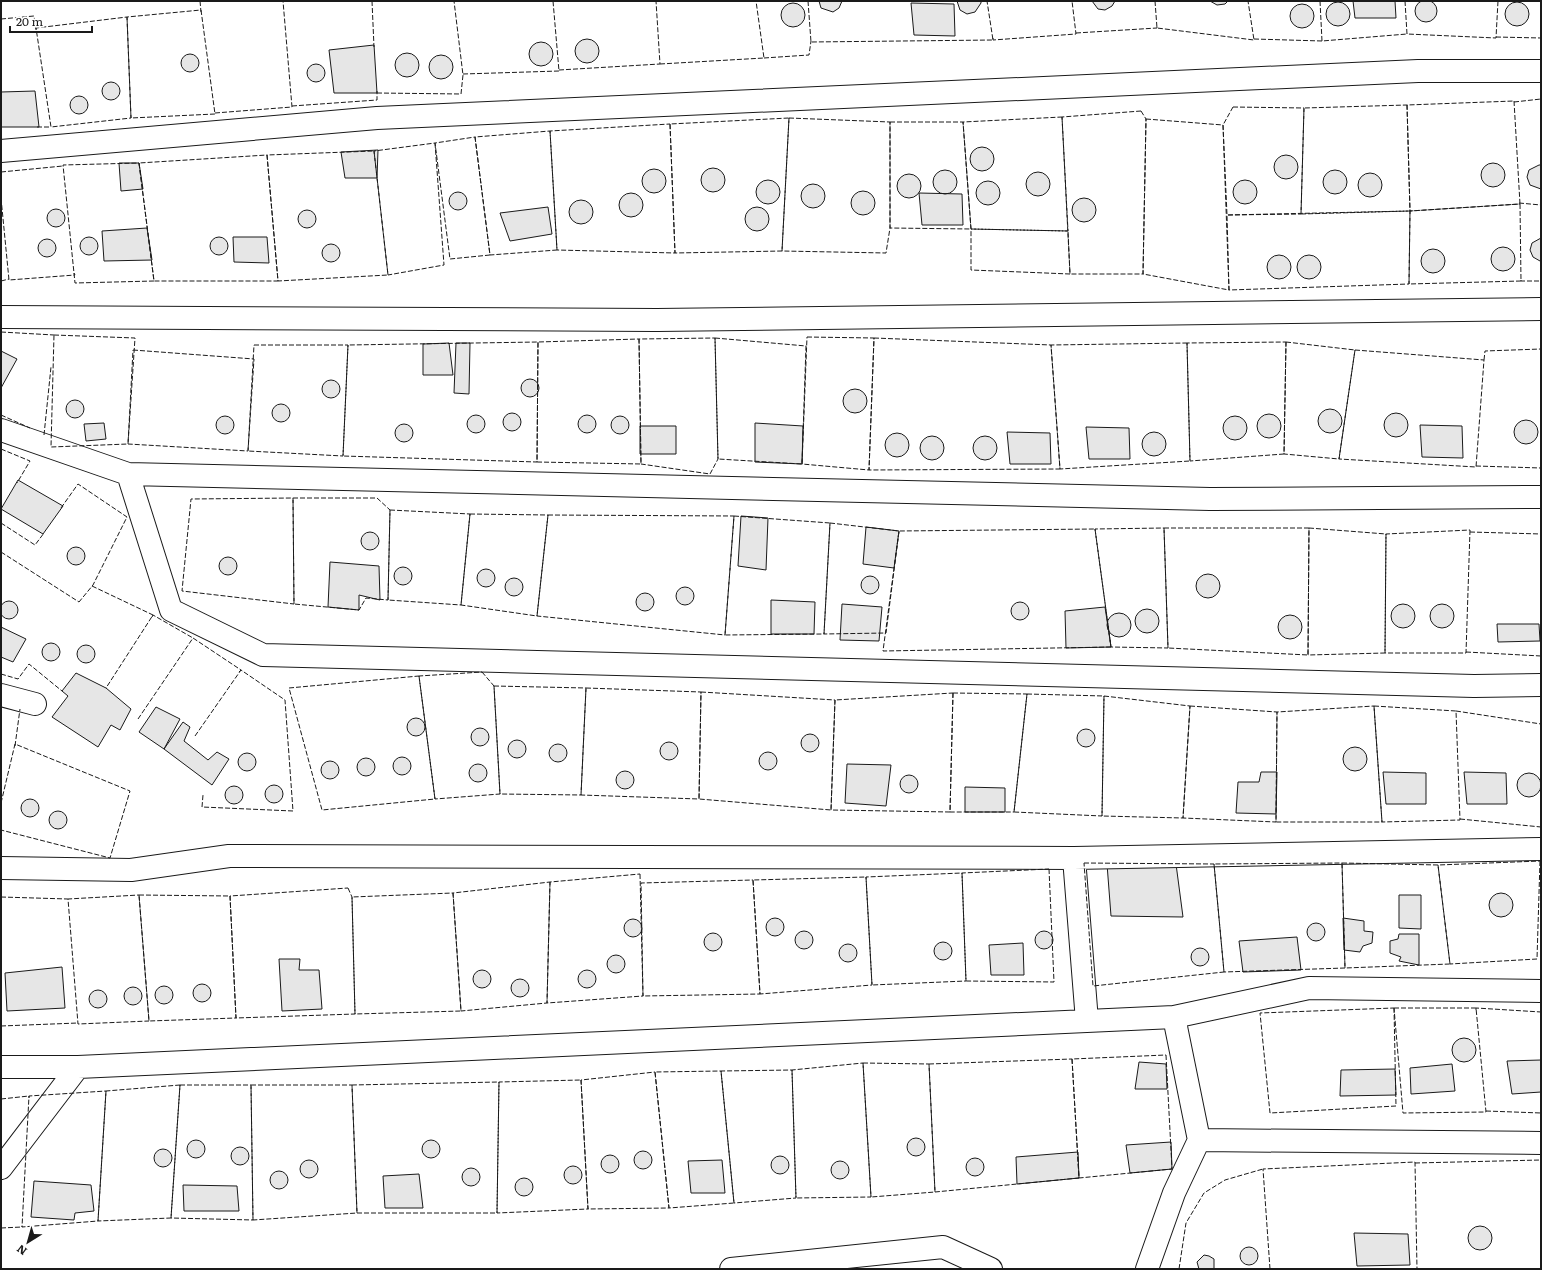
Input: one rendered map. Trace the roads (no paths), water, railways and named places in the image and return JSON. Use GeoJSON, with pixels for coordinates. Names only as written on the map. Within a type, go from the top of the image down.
{"type":"FeatureCollection","features":[{"type":"Feature","properties":{"kind":"street"},"geometry":{"type":"LineString","coordinates":[[1,151],[377,118],[1410,71],[1541,71]]}},
{"type":"Feature","properties":{"kind":"street"},"geometry":{"type":"LineString","coordinates":[[1,317],[657,320],[1541,309]]}},
{"type":"Feature","properties":{"kind":"street"},"geometry":{"type":"LineString","coordinates":[[1,430],[128,474],[1210,500],[1541,497]]}},
{"type":"Feature","properties":{"kind":"street"},"geometry":{"type":"LineString","coordinates":[[128,474],[171,610],[263,655],[1474,686],[1541,685]]}},
{"type":"Feature","properties":{"kind":"street"},"geometry":{"type":"LineString","coordinates":[[1,695],[36,704]]}},
{"type":"Feature","properties":{"kind":"street"},"geometry":{"type":"LineString","coordinates":[[1,868],[131,870],[229,856],[1074,858],[1541,849]]}},
{"type":"Feature","properties":{"kind":"street"},"geometry":{"type":"LineString","coordinates":[[1074,858],[1087,1021]]}},
{"type":"Feature","properties":{"kind":"street"},"geometry":{"type":"LineString","coordinates":[[1,1067],[78,1067],[1174,1018],[1309,988],[1541,990]]}},
{"type":"Feature","properties":{"kind":"street"},"geometry":{"type":"LineString","coordinates":[[1147,1269],[1174,1193],[1199,1140],[1174,1018]]}},
{"type":"Feature","properties":{"kind":"street"},"geometry":{"type":"LineString","coordinates":[[1,1168],[78,1067]]}},
{"type":"Feature","properties":{"kind":"street"},"geometry":{"type":"LineString","coordinates":[[1199,1140],[1541,1143]]}},
{"type":"Feature","properties":{"kind":"street"},"geometry":{"type":"LineString","coordinates":[[731,1269],[944,1247],[991,1269]]}}]}
